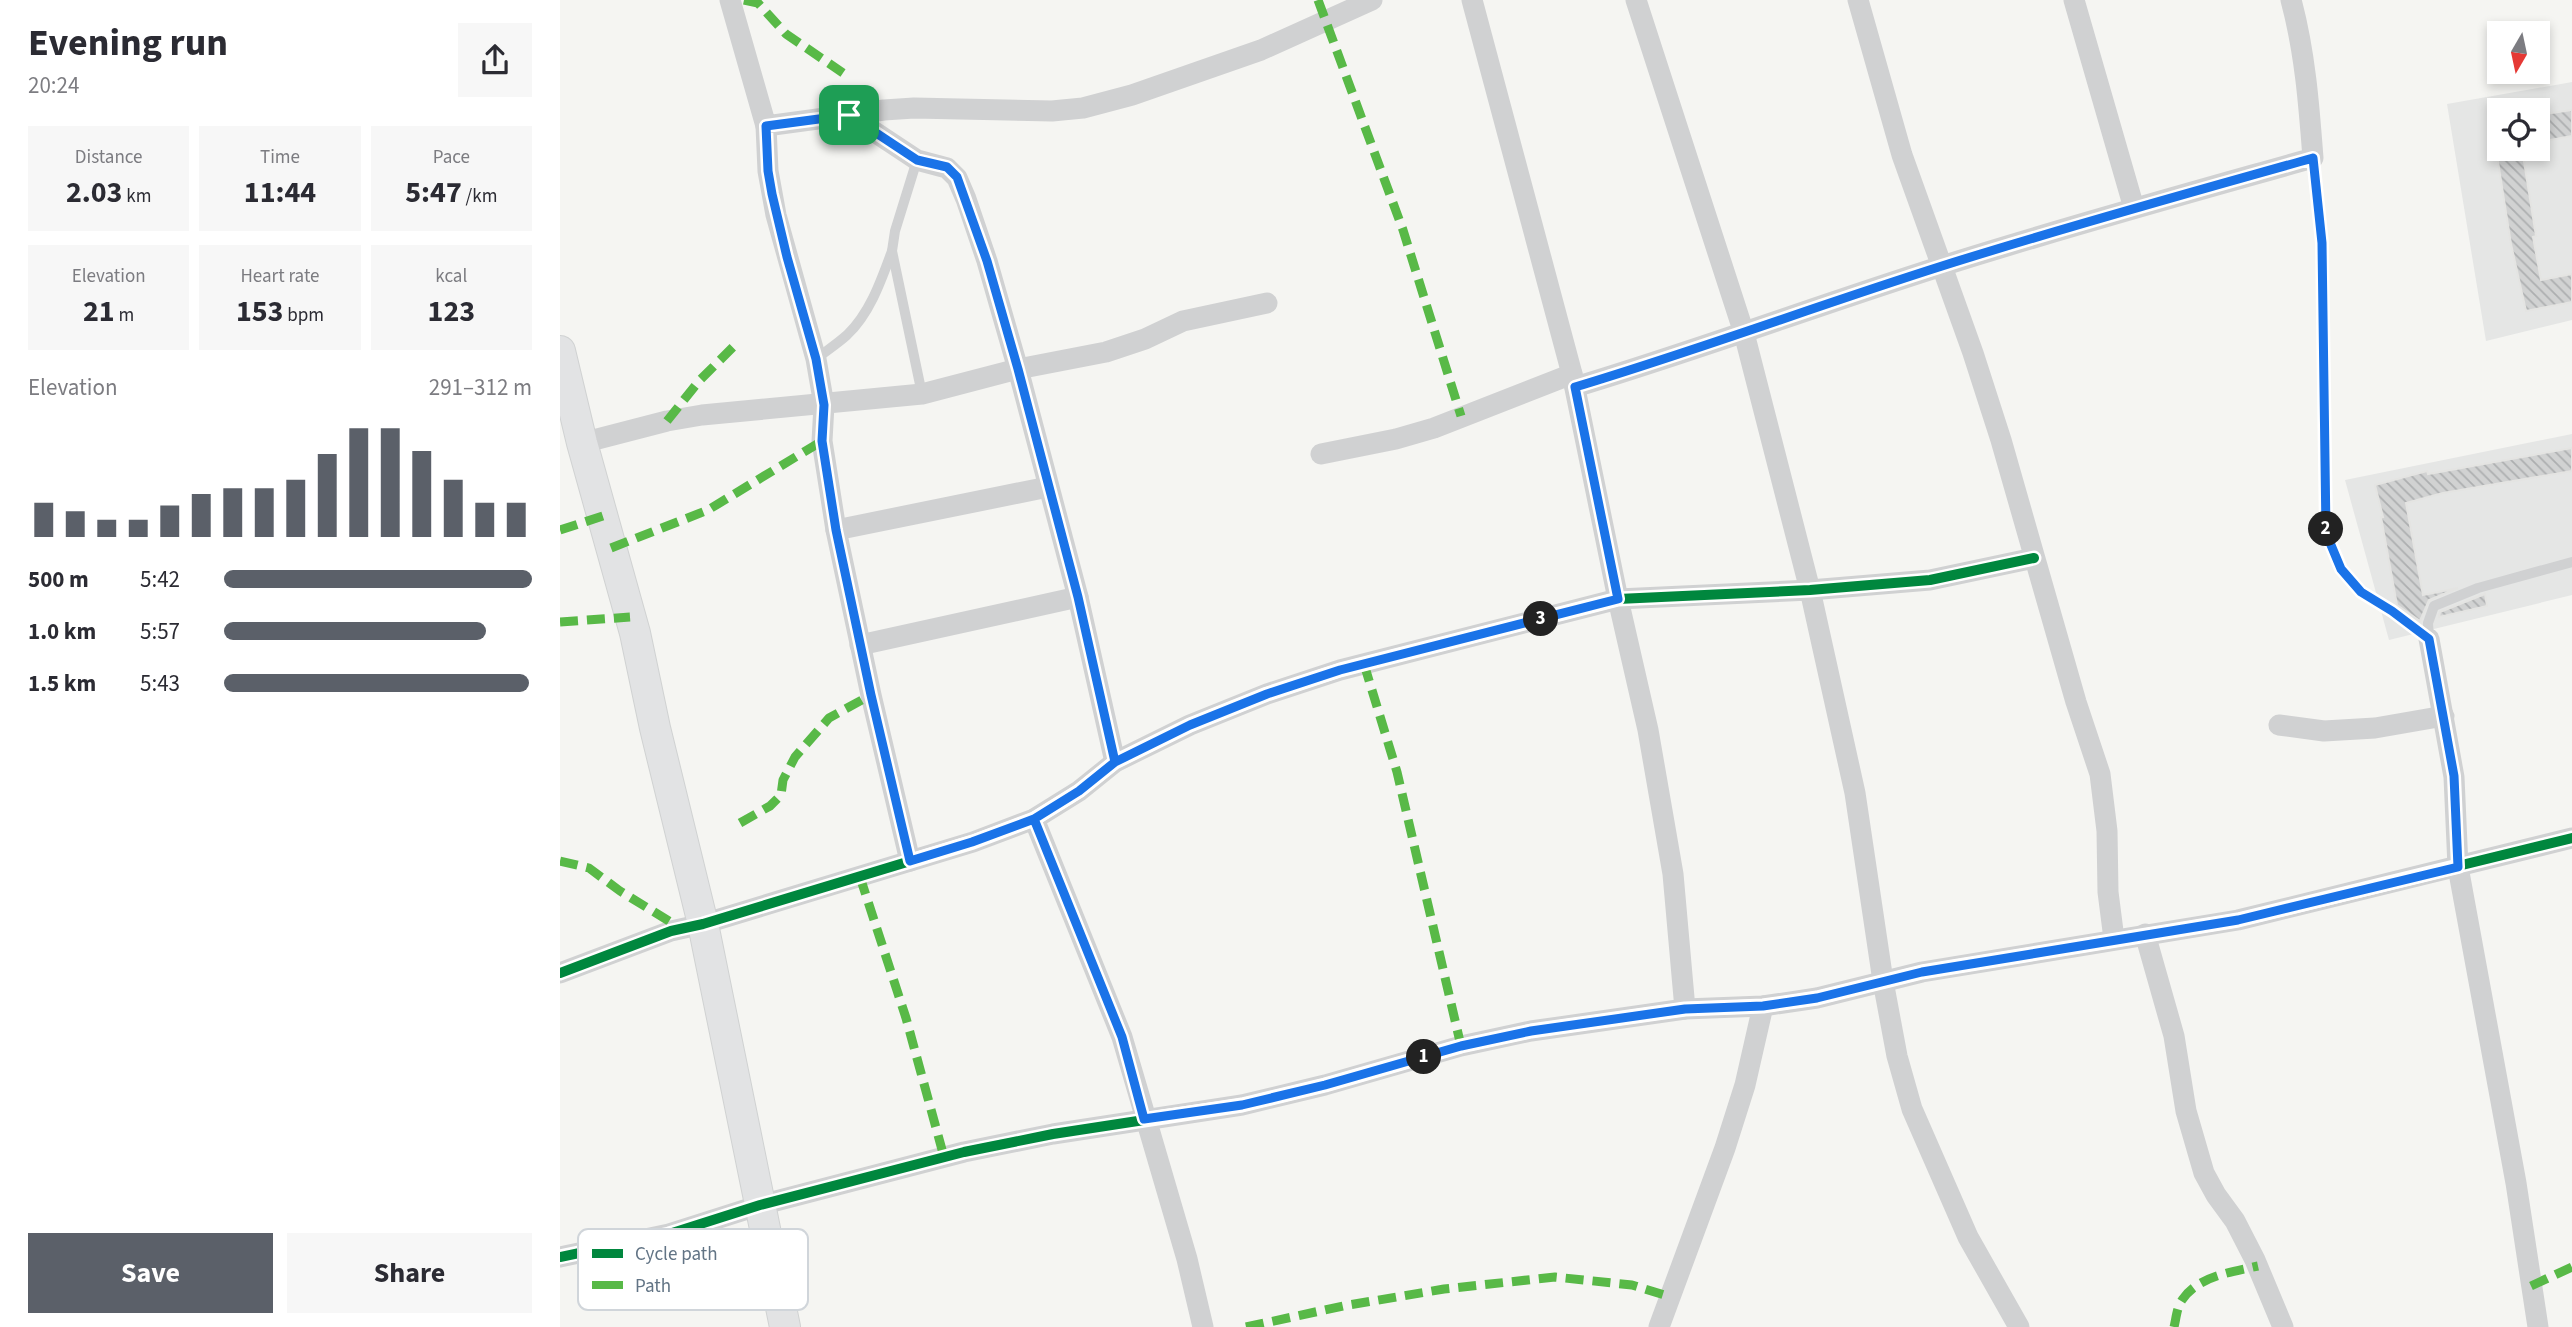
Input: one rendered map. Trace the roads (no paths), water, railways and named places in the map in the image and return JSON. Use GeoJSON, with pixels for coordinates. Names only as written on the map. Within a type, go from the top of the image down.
{"type":"FeatureCollection","features":[{"type":"Feature","properties":{"kind":"street"},"geometry":{"type":"LineString","coordinates":[[730,0],[766,126],[768,171],[776,215],[816,359],[824,405],[822,441],[836,530],[910,861]]}},
{"type":"Feature","properties":{"kind":"street"},"geometry":{"type":"LineString","coordinates":[[766,126],[884,110],[939,108],[1052,111],[1083,108],[1261,50],[1372,0]]}},
{"type":"Feature","properties":{"kind":"street"},"geometry":{"type":"LineString","coordinates":[[1472,0],[1573,381],[1648,730],[1673,874],[1685,1009]]}},
{"type":"Feature","properties":{"kind":"street"},"geometry":{"type":"LineString","coordinates":[[1636,0],[1744,333],[1810,590],[1855,793],[1883,981],[1897,1056],[1912,1109],[1968,1237],[2019,1327]]}},
{"type":"Feature","properties":{"kind":"street"},"geometry":{"type":"LineString","coordinates":[[1858,0],[1902,155],[1973,353],[2099,774],[2107,831],[2108,892],[2114,939]]}},
{"type":"Feature","properties":{"kind":"street"},"geometry":{"type":"LineString","coordinates":[[2074,0],[2134,208]]}},
{"type":"Feature","properties":{"kind":"street"},"geometry":{"type":"LineString","coordinates":[[1321,454],[1396,439],[1434,428],[1573,381],[1744,333],[1941,267],[2134,208],[2313,158],[2298,24],[2291,0]]}},
{"type":"Feature","properties":{"kind":"street"},"geometry":{"type":"LineString","coordinates":[[849,115],[917,160],[947,167],[957,177],[987,261],[1018,369],[1078,597],[1115,762]]}},
{"type":"Feature","properties":{"kind":"street"},"geometry":{"type":"LineString","coordinates":[[582,443],[690,417],[754,408],[824,405],[922,394],[1018,369],[1106,352],[1145,339],[1183,321],[1267,303]]}},
{"type":"Feature","properties":{"kind":"street"},"geometry":{"type":"LineString","coordinates":[[560,351],[582,443],[635,633],[655,728],[703,924],[765,1229]]}},
{"type":"Feature","properties":{"kind":"street"},"geometry":{"type":"LineString","coordinates":[[836,530],[1048,487]]}},
{"type":"Feature","properties":{"kind":"street"},"geometry":{"type":"LineString","coordinates":[[560,973],[671,931],[703,924],[972,842],[1034,819],[1079,791],[1115,762],[1190,725],[1340,670],[1618,599],[1810,590],[1930,580],[2034,558]]}},
{"type":"Feature","properties":{"kind":"street"},"geometry":{"type":"LineString","coordinates":[[860,645],[1078,597]]}},
{"type":"Feature","properties":{"kind":"street"},"geometry":{"type":"LineString","coordinates":[[2429,639],[2454,776],[2458,867],[2507,1131],[2538,1327]]}},
{"type":"Feature","properties":{"kind":"street"},"geometry":{"type":"LineString","coordinates":[[2278,724],[2324,731],[2375,728],[2444,716]]}},
{"type":"Feature","properties":{"kind":"street"},"geometry":{"type":"LineString","coordinates":[[1034,819],[1122,1037],[1203,1327]]}},
{"type":"Feature","properties":{"kind":"street"},"geometry":{"type":"LineString","coordinates":[[685,1229],[760,1205],[964,1152],[1053,1134],[1242,1105],[1325,1085],[1461,1046],[1531,1031],[1685,1009],[1763,1006],[1817,998],[1984,960],[2238,920],[2572,838]]}},
{"type":"Feature","properties":{"kind":"street"},"geometry":{"type":"LineString","coordinates":[[2145,934],[2174,1036],[2186,1111],[2204,1173],[2235,1221],[2255,1260],[2283,1327]]}},
{"type":"Feature","properties":{"kind":"street"},"geometry":{"type":"LineString","coordinates":[[1659,1327],[1725,1148],[1745,1085],[1763,1006]]}},
{"type":"Feature","properties":{"kind":"street"},"geometry":{"type":"LineString","coordinates":[[560,1257],[578,1253]]}},
{"type":"Feature","properties":{"kind":"lane"},"geometry":{"type":"LineString","coordinates":[[2313,158],[2322,243],[2326,533],[2341,569],[2361,592],[2429,639]]}},
{"type":"Feature","properties":{"kind":"lane"},"geometry":{"type":"LineString","coordinates":[[816,359],[847,335],[863,316],[879,285],[892,251],[898,220],[917,160]]}},
{"type":"Feature","properties":{"kind":"lane"},"geometry":{"type":"LineString","coordinates":[[892,251],[922,394]]}},
{"type":"Feature","properties":{"kind":"lane"},"geometry":{"type":"LineString","coordinates":[[2429,639],[2428,623],[2434,606],[2478,588],[2572,562]]}}]}
